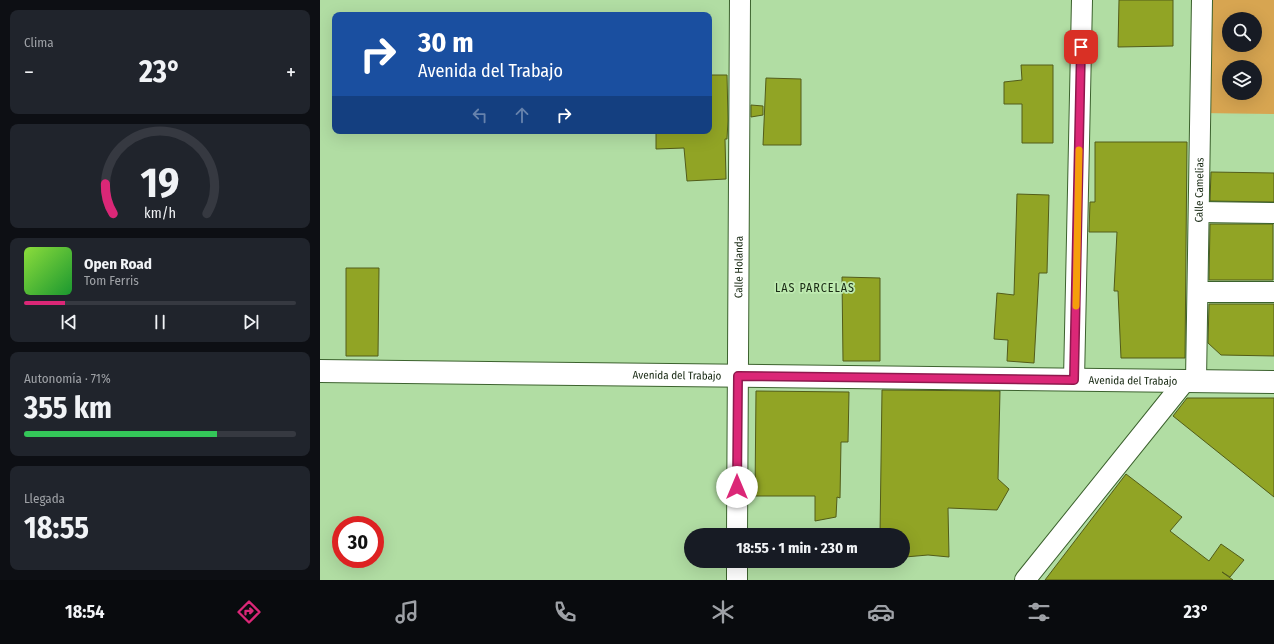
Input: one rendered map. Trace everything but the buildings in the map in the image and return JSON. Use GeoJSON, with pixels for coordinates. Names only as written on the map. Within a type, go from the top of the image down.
{"type":"FeatureCollection","features":[{"type":"Feature","properties":{"kind":"street","name":"Calle Holanda"},"geometry":{"type":"LineString","coordinates":[[737,528],[740,0]]}},
{"type":"Feature","properties":{"kind":"street"},"geometry":{"type":"LineString","coordinates":[[1074,380],[1082,0]]}},
{"type":"Feature","properties":{"kind":"street","name":"Calle Camelias"},"geometry":{"type":"LineString","coordinates":[[1190,381],[1198,292],[1202,0]]}},
{"type":"Feature","properties":{"kind":"street"},"geometry":{"type":"LineString","coordinates":[[1199,212],[1274,213]]}},
{"type":"Feature","properties":{"kind":"street"},"geometry":{"type":"LineString","coordinates":[[1198,292],[1274,292]]}},
{"type":"Feature","properties":{"kind":"street","name":"Avenida del Trabajo"},"geometry":{"type":"LineString","coordinates":[[320,371],[1274,382]]}},
{"type":"Feature","properties":{"kind":"street"},"geometry":{"type":"LineString","coordinates":[[1025,580],[1190,381]]}},
{"type":"Feature","properties":{"kind":"street"},"geometry":{"type":"LineString","coordinates":[[737,568],[737,580]]}},
{"type":"Feature","properties":{"kind":"shaded area"},"geometry":{"type":"Polygon","coordinates":[[[1202,0],[1274,0],[1274,114],[1200,113],[1202,0]]]}},
{"type":"Feature","properties":{"kind":"slow traffic"},"geometry":{"type":"LineString","coordinates":[[1076,306],[1079,150]]}},
{"type":"Feature","properties":{"kind":"district","name":"LAS PARCELAS"},"geometry":{"type":"Point","coordinates":[815,288]}},
{"type":"Feature","properties":{"kind":"route"},"geometry":{"type":"LineString","coordinates":[[737,487],[738,376],[1074,380],[1081,47]]}}]}
